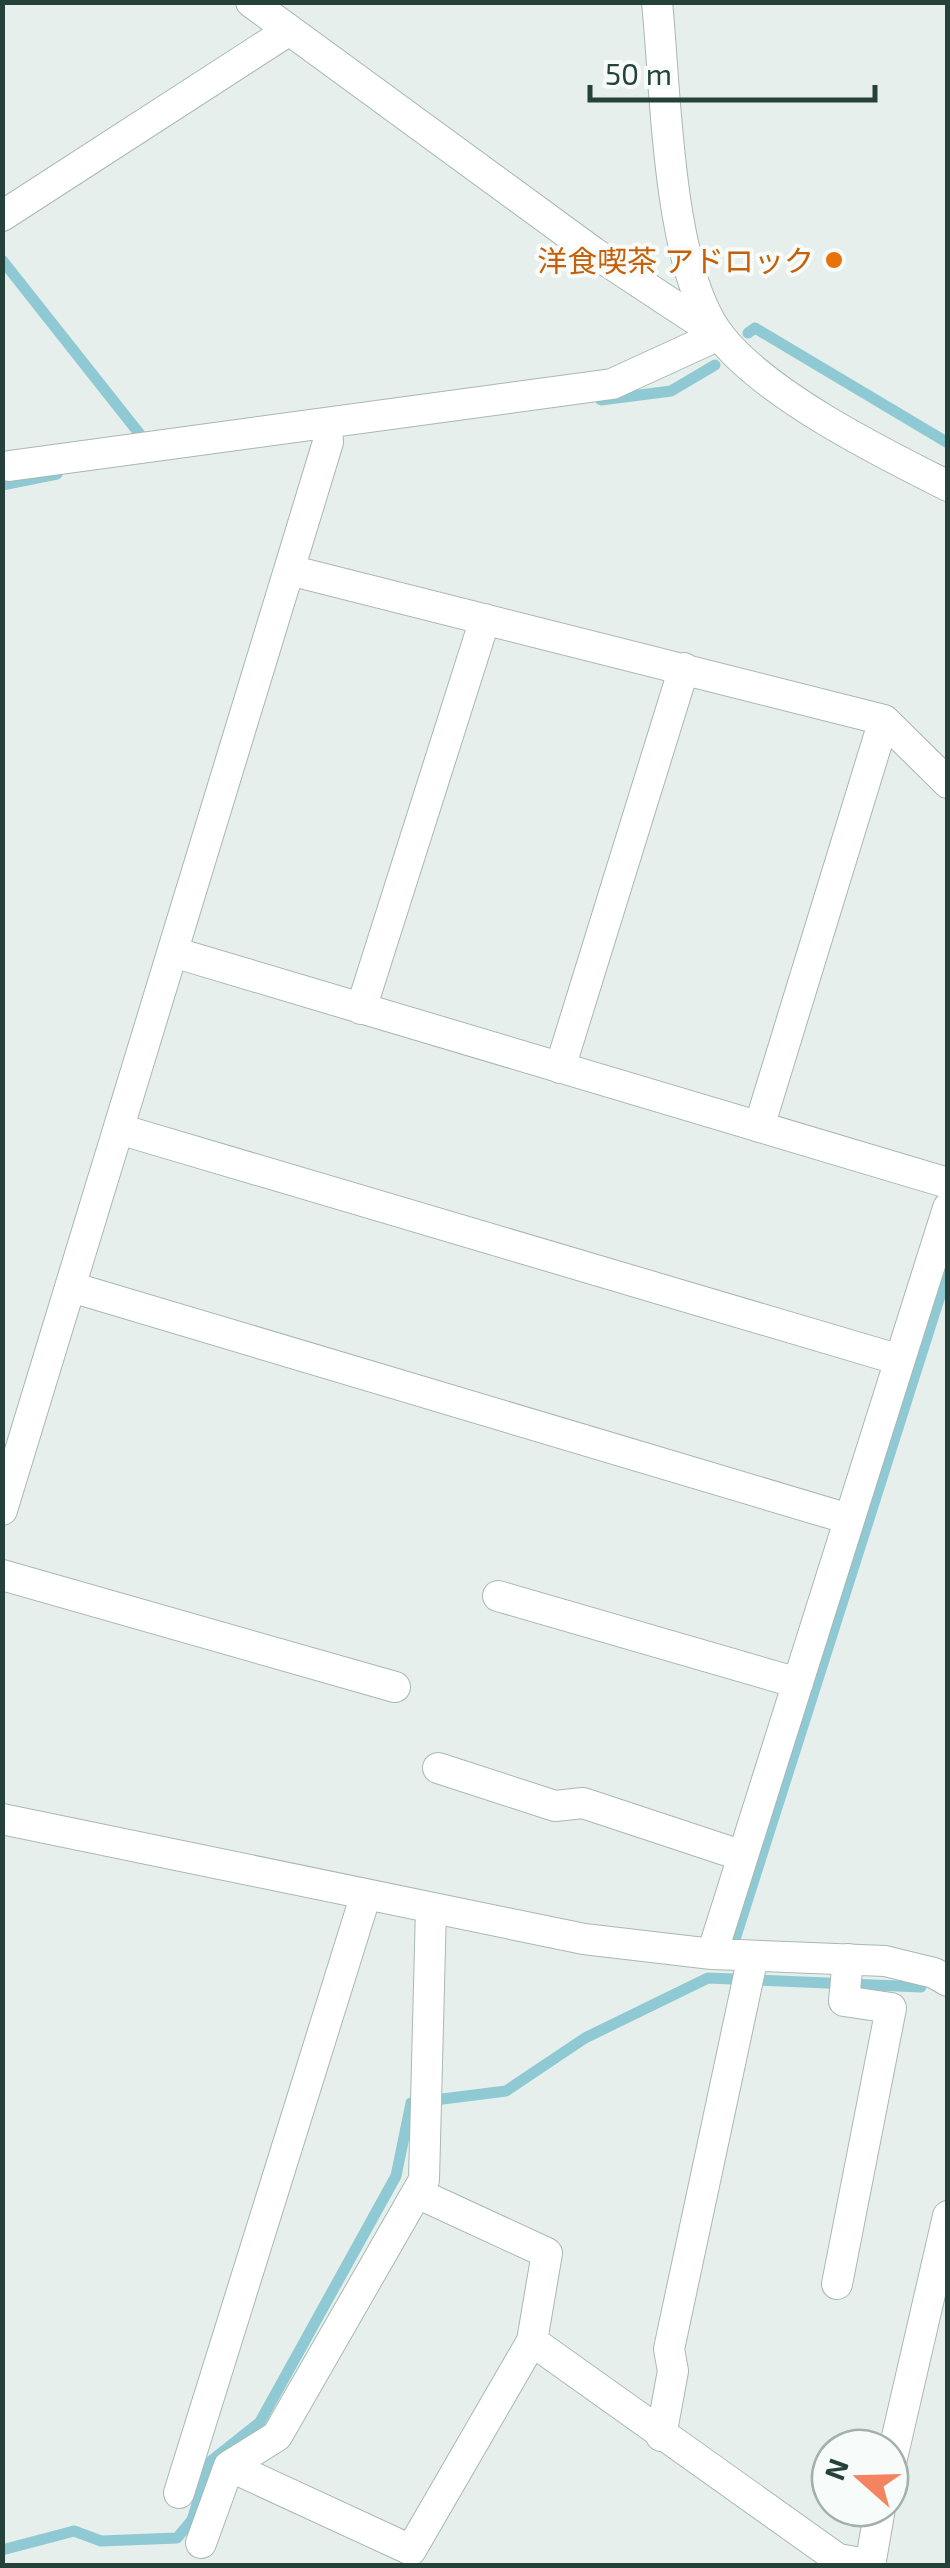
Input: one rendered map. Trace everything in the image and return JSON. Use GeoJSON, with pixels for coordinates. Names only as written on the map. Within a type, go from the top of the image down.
{"type":"FeatureCollection","features":[{"type":"Feature","properties":{"kind":"street"},"geometry":{"type":"LineString","coordinates":[[251,2],[593,252],[718,335],[759,374],[805,405],[948,486]]}},
{"type":"Feature","properties":{"kind":"street"},"geometry":{"type":"LineString","coordinates":[[657,2],[681,237],[718,335]]}},
{"type":"Feature","properties":{"kind":"street"},"geometry":{"type":"LineString","coordinates":[[2,216],[288,31]]}},
{"type":"Feature","properties":{"kind":"street"},"geometry":{"type":"LineString","coordinates":[[4,464],[327,432],[612,384],[718,335]]}},
{"type":"Feature","properties":{"kind":"street"},"geometry":{"type":"LineString","coordinates":[[2,1510],[174,952],[327,432]]}},
{"type":"Feature","properties":{"kind":"street"},"geometry":{"type":"LineString","coordinates":[[289,570],[884,720],[948,783]]}},
{"type":"Feature","properties":{"kind":"street"},"geometry":{"type":"LineString","coordinates":[[362,1009],[484,619]]}},
{"type":"Feature","properties":{"kind":"street"},"geometry":{"type":"LineString","coordinates":[[560,1068],[684,668]]}},
{"type":"Feature","properties":{"kind":"street"},"geometry":{"type":"LineString","coordinates":[[759,1127],[884,720]]}},
{"type":"Feature","properties":{"kind":"street"},"geometry":{"type":"LineString","coordinates":[[174,952],[948,1183]]}},
{"type":"Feature","properties":{"kind":"street"},"geometry":{"type":"LineString","coordinates":[[119,1129],[900,1360]]}},
{"type":"Feature","properties":{"kind":"street"},"geometry":{"type":"LineString","coordinates":[[661,2436],[673,2371],[669,2349],[737,1963],[744,1856],[948,1208]]}},
{"type":"Feature","properties":{"kind":"street"},"geometry":{"type":"LineString","coordinates":[[70,1287],[849,1519]]}},
{"type":"Feature","properties":{"kind":"street"},"geometry":{"type":"LineString","coordinates":[[2,1575],[396,1687]]}},
{"type":"Feature","properties":{"kind":"street"},"geometry":{"type":"LineString","coordinates":[[498,1596],[798,1682]]}},
{"type":"Feature","properties":{"kind":"street"},"geometry":{"type":"LineString","coordinates":[[438,1768],[555,1806],[583,1803],[744,1856]]}},
{"type":"Feature","properties":{"kind":"street"},"geometry":{"type":"LineString","coordinates":[[2,1819],[584,1939],[737,1963],[846,1974],[885,1961],[934,1973],[948,1981]]}},
{"type":"Feature","properties":{"kind":"street"},"geometry":{"type":"LineString","coordinates":[[179,2493],[366,1894]]}},
{"type":"Feature","properties":{"kind":"street"},"geometry":{"type":"LineString","coordinates":[[201,2543],[229,2466],[277,2436],[424,2180],[429,2103],[431,1908]]}},
{"type":"Feature","properties":{"kind":"street"},"geometry":{"type":"LineString","coordinates":[[838,2284],[891,2008],[844,2002],[846,1974]]}},
{"type":"Feature","properties":{"kind":"street"},"geometry":{"type":"LineString","coordinates":[[229,2466],[411,2550],[532,2341],[547,2253],[417,2193]]}},
{"type":"Feature","properties":{"kind":"street"},"geometry":{"type":"LineString","coordinates":[[899,2428],[948,2216]]}},
{"type":"Feature","properties":{"kind":"street"},"geometry":{"type":"LineString","coordinates":[[532,2341],[838,2559],[869,2565],[876,2528]]}},
{"type":"Feature","properties":{"kind":"waterway"},"geometry":{"type":"LineString","coordinates":[[2,260],[146,442]]}},
{"type":"Feature","properties":{"kind":"waterway"},"geometry":{"type":"LineString","coordinates":[[748,333],[755,328],[948,443]]}},
{"type":"Feature","properties":{"kind":"waterway"},"geometry":{"type":"LineString","coordinates":[[601,400],[671,391],[715,365]]}},
{"type":"Feature","properties":{"kind":"waterway"},"geometry":{"type":"LineString","coordinates":[[2,485],[57,474]]}},
{"type":"Feature","properties":{"kind":"waterway"},"geometry":{"type":"LineString","coordinates":[[730,1955],[948,1271]]}},
{"type":"Feature","properties":{"kind":"waterway"},"geometry":{"type":"LineString","coordinates":[[2,2550],[74,2531],[101,2541],[177,2538],[192,2520],[211,2461],[260,2422],[396,2176],[411,2103],[506,2091],[585,2038],[708,1978],[921,1987]]}},
{"type":"Feature","properties":{"kind":"place","name":"洋食喫茶 アドロック"},"geometry":{"type":"Point","coordinates":[834,260]}}]}
